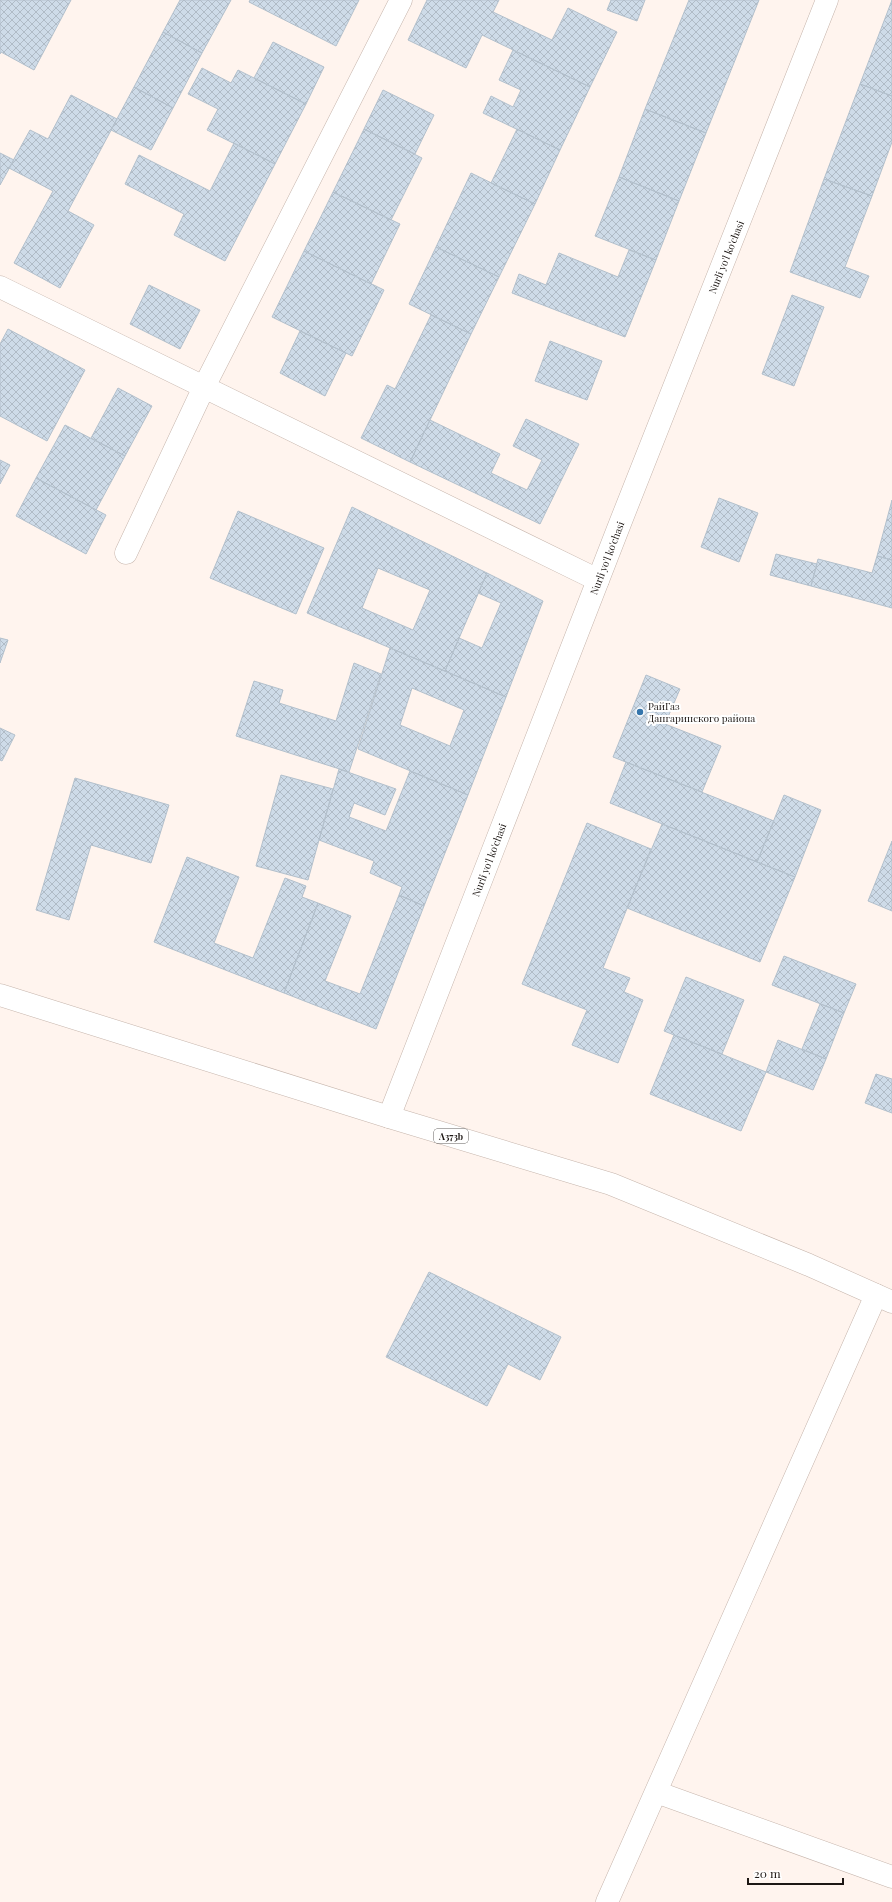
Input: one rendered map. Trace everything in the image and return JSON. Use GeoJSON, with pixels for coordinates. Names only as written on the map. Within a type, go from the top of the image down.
{"type":"FeatureCollection","features":[{"type":"Feature","properties":{"kind":"main road"},"geometry":{"type":"LineString","coordinates":[[126,553],[204,387],[401,0]]}},
{"type":"Feature","properties":{"kind":"main road","name":"Nurli yo'l ko'chasi"},"geometry":{"type":"LineString","coordinates":[[389,1117],[598,580],[827,0]]}},
{"type":"Feature","properties":{"kind":"main road"},"geometry":{"type":"LineString","coordinates":[[0,287],[598,580]]}},
{"type":"Feature","properties":{"kind":"main road","name":"A373b"},"geometry":{"type":"LineString","coordinates":[[0,995],[389,1117],[611,1184],[809,1265],[884,1298]]}},
{"type":"Feature","properties":{"kind":"main road"},"geometry":{"type":"LineString","coordinates":[[607,1902],[656,1792],[884,1298]]}},
{"type":"Feature","properties":{"kind":"main road"},"geometry":{"type":"LineString","coordinates":[[656,1792],[892,1877]]}},
{"type":"Feature","properties":{"kind":"building"},"geometry":{"type":"Polygon","coordinates":[[[0,0],[71,0],[34,70],[1,52],[0,54],[0,0]]]}},
{"type":"Feature","properties":{"kind":"building"},"geometry":{"type":"Polygon","coordinates":[[[180,0],[231,0],[202,53],[163,32],[180,0]]]}},
{"type":"Feature","properties":{"kind":"building"},"geometry":{"type":"Polygon","coordinates":[[[250,0],[359,0],[336,46],[249,2],[250,0]]]}},
{"type":"Feature","properties":{"kind":"building"},"geometry":{"type":"Polygon","coordinates":[[[427,0],[499,0],[493,12],[552,40],[568,8],[617,32],[590,87],[482,35],[466,68],[408,40],[427,0]]]}},
{"type":"Feature","properties":{"kind":"building"},"geometry":{"type":"Polygon","coordinates":[[[611,0],[645,0],[637,21],[607,10],[611,0]]]}},
{"type":"Feature","properties":{"kind":"building"},"geometry":{"type":"Polygon","coordinates":[[[689,0],[759,0],[706,133],[645,109],[689,0]]]}},
{"type":"Feature","properties":{"kind":"building"},"geometry":{"type":"Polygon","coordinates":[[[892,0],[892,96],[860,84],[892,0]]]}},
{"type":"Feature","properties":{"kind":"building"},"geometry":{"type":"Polygon","coordinates":[[[163,32],[202,53],[173,108],[134,87],[163,32]]]}},
{"type":"Feature","properties":{"kind":"building"},"geometry":{"type":"Polygon","coordinates":[[[273,42],[324,67],[306,104],[254,78],[273,42]]]}},
{"type":"Feature","properties":{"kind":"building"},"geometry":{"type":"Polygon","coordinates":[[[513,50],[590,87],[560,150],[483,113],[491,96],[513,107],[521,90],[499,80],[513,50]]]}},
{"type":"Feature","properties":{"kind":"building"},"geometry":{"type":"Polygon","coordinates":[[[202,68],[231,83],[238,70],[306,104],[275,164],[207,130],[218,109],[188,94],[202,68]]]}},
{"type":"Feature","properties":{"kind":"building"},"geometry":{"type":"Polygon","coordinates":[[[860,84],[892,96],[892,142],[872,196],[824,179],[860,84]]]}},
{"type":"Feature","properties":{"kind":"building"},"geometry":{"type":"Polygon","coordinates":[[[134,87],[173,108],[151,150],[111,130],[134,87]]]}},
{"type":"Feature","properties":{"kind":"building"},"geometry":{"type":"Polygon","coordinates":[[[383,90],[434,115],[415,154],[364,129],[383,90]]]}},
{"type":"Feature","properties":{"kind":"building"},"geometry":{"type":"Polygon","coordinates":[[[71,95],[117,119],[68,211],[94,225],[60,288],[14,263],[53,191],[9,168],[30,130],[48,139],[71,95]]]}},
{"type":"Feature","properties":{"kind":"building"},"geometry":{"type":"Polygon","coordinates":[[[645,109],[706,133],[679,201],[619,177],[645,109]]]}},
{"type":"Feature","properties":{"kind":"building"},"geometry":{"type":"Polygon","coordinates":[[[364,129],[422,158],[391,220],[333,192],[364,129]]]}},
{"type":"Feature","properties":{"kind":"building"},"geometry":{"type":"Polygon","coordinates":[[[517,129],[560,150],[535,204],[491,183],[517,129]]]}},
{"type":"Feature","properties":{"kind":"building"},"geometry":{"type":"Polygon","coordinates":[[[234,143],[275,164],[225,261],[174,235],[184,214],[125,184],[139,155],[210,191],[234,143]]]}},
{"type":"Feature","properties":{"kind":"building"},"geometry":{"type":"Polygon","coordinates":[[[0,153],[14,160],[0,185],[0,153]]]}},
{"type":"Feature","properties":{"kind":"building"},"geometry":{"type":"Polygon","coordinates":[[[471,173],[535,204],[499,277],[436,247],[471,173]]]}},
{"type":"Feature","properties":{"kind":"building"},"geometry":{"type":"Polygon","coordinates":[[[619,177],[679,201],[656,260],[595,236],[619,177]]]}},
{"type":"Feature","properties":{"kind":"building"},"geometry":{"type":"Polygon","coordinates":[[[824,179],[872,196],[845,267],[869,276],[860,298],[790,272],[824,179]]]}},
{"type":"Feature","properties":{"kind":"building"},"geometry":{"type":"Polygon","coordinates":[[[333,192],[400,224],[371,284],[304,251],[333,192]]]}},
{"type":"Feature","properties":{"kind":"building"},"geometry":{"type":"Polygon","coordinates":[[[436,247],[499,277],[471,334],[409,304],[436,247]]]}},
{"type":"Feature","properties":{"kind":"building"},"geometry":{"type":"Polygon","coordinates":[[[629,250],[656,260],[625,337],[512,293],[519,274],[546,285],[559,253],[618,277],[629,250]]]}},
{"type":"Feature","properties":{"kind":"building"},"geometry":{"type":"Polygon","coordinates":[[[304,251],[384,290],[352,356],[272,317],[304,251]]]}},
{"type":"Feature","properties":{"kind":"building"},"geometry":{"type":"Polygon","coordinates":[[[149,285],[200,310],[180,349],[130,324],[149,285]]]}},
{"type":"Feature","properties":{"kind":"building"},"geometry":{"type":"Polygon","coordinates":[[[792,295],[824,307],[794,386],[762,374],[792,295]]]}},
{"type":"Feature","properties":{"kind":"building"},"geometry":{"type":"Polygon","coordinates":[[[431,315],[471,334],[410,462],[361,438],[387,385],[395,389],[431,315]]]}},
{"type":"Feature","properties":{"kind":"building"},"geometry":{"type":"Polygon","coordinates":[[[8,329],[85,370],[47,441],[0,416],[0,344],[8,329]]]}},
{"type":"Feature","properties":{"kind":"building"},"geometry":{"type":"Polygon","coordinates":[[[300,331],[346,353],[325,396],[280,373],[300,331]]]}},
{"type":"Feature","properties":{"kind":"building"},"geometry":{"type":"Polygon","coordinates":[[[550,341],[602,361],[587,400],[535,381],[550,341]]]}},
{"type":"Feature","properties":{"kind":"building"},"geometry":{"type":"Polygon","coordinates":[[[118,388],[152,406],[125,456],[91,438],[118,388]]]}},
{"type":"Feature","properties":{"kind":"building"},"geometry":{"type":"Polygon","coordinates":[[[526,419],[579,444],[540,524],[410,462],[430,420],[500,454],[491,473],[527,490],[542,460],[513,446],[526,419]]]}},
{"type":"Feature","properties":{"kind":"building"},"geometry":{"type":"Polygon","coordinates":[[[65,425],[125,456],[96,510],[36,478],[65,425]]]}},
{"type":"Feature","properties":{"kind":"building"},"geometry":{"type":"Polygon","coordinates":[[[0,460],[10,465],[0,484],[0,460]]]}},
{"type":"Feature","properties":{"kind":"building"},"geometry":{"type":"Polygon","coordinates":[[[36,478],[106,515],[86,554],[16,516],[36,478]]]}},
{"type":"Feature","properties":{"kind":"building"},"geometry":{"type":"Polygon","coordinates":[[[719,498],[758,513],[739,562],[701,547],[719,498]]]}},
{"type":"Feature","properties":{"kind":"building"},"geometry":{"type":"Polygon","coordinates":[[[892,500],[892,560],[877,556],[892,500]]]}},
{"type":"Feature","properties":{"kind":"building"},"geometry":{"type":"Polygon","coordinates":[[[352,507],[487,573],[445,671],[307,613],[352,507]],[[378,568],[362,608],[413,630],[430,590],[378,568]]]}},
{"type":"Feature","properties":{"kind":"building"},"geometry":{"type":"Polygon","coordinates":[[[238,511],[324,548],[296,614],[210,578],[238,511]]]}},
{"type":"Feature","properties":{"kind":"building"},"geometry":{"type":"Polygon","coordinates":[[[776,554],[817,564],[811,586],[770,575],[776,554]]]}},
{"type":"Feature","properties":{"kind":"building"},"geometry":{"type":"Polygon","coordinates":[[[877,556],[892,560],[892,608],[811,586],[818,559],[872,573],[877,556]]]}},
{"type":"Feature","properties":{"kind":"building"},"geometry":{"type":"Polygon","coordinates":[[[487,573],[543,601],[506,697],[445,671],[459,638],[482,648],[501,603],[478,593],[487,573]]]}},
{"type":"Feature","properties":{"kind":"building"},"geometry":{"type":"Polygon","coordinates":[[[0,638],[8,640],[0,663],[0,638]]]}},
{"type":"Feature","properties":{"kind":"building"},"geometry":{"type":"Polygon","coordinates":[[[390,648],[506,697],[468,795],[358,749],[390,648]],[[412,688],[400,725],[450,746],[464,710],[412,688]]]}},
{"type":"Feature","properties":{"kind":"building"},"geometry":{"type":"Polygon","coordinates":[[[354,663],[381,674],[349,772],[236,736],[254,681],[283,690],[279,703],[336,721],[354,663]]]}},
{"type":"Feature","properties":{"kind":"building"},"geometry":{"type":"Polygon","coordinates":[[[646,675],[680,689],[665,724],[721,746],[702,792],[613,757],[646,675]]]}},
{"type":"Feature","properties":{"kind":"building"},"geometry":{"type":"Polygon","coordinates":[[[0,728],[15,735],[2,761],[0,760],[0,728]]]}},
{"type":"Feature","properties":{"kind":"building"},"geometry":{"type":"Polygon","coordinates":[[[626,762],[774,821],[757,862],[610,803],[626,762]]]}},
{"type":"Feature","properties":{"kind":"building"},"geometry":{"type":"Polygon","coordinates":[[[339,769],[396,789],[385,815],[354,803],[349,817],[386,831],[410,771],[468,795],[424,906],[399,895],[402,887],[370,873],[374,861],[319,840],[339,769]]]}},
{"type":"Feature","properties":{"kind":"building"},"geometry":{"type":"Polygon","coordinates":[[[281,775],[333,789],[308,880],[256,866],[281,775]]]}},
{"type":"Feature","properties":{"kind":"building"},"geometry":{"type":"Polygon","coordinates":[[[75,778],[169,805],[151,863],[91,845],[69,920],[36,910],[75,778]]]}},
{"type":"Feature","properties":{"kind":"building"},"geometry":{"type":"Polygon","coordinates":[[[784,795],[821,810],[795,877],[757,862],[784,795]]]}},
{"type":"Feature","properties":{"kind":"building"},"geometry":{"type":"Polygon","coordinates":[[[587,823],[651,849],[603,968],[630,978],[624,992],[643,1000],[618,1063],[572,1045],[587,1010],[522,984],[587,823]]]}},
{"type":"Feature","properties":{"kind":"building"},"geometry":{"type":"Polygon","coordinates":[[[662,824],[795,877],[760,962],[627,908],[662,824]]]}},
{"type":"Feature","properties":{"kind":"building"},"geometry":{"type":"Polygon","coordinates":[[[892,841],[892,911],[868,901],[892,841]]]}},
{"type":"Feature","properties":{"kind":"building"},"geometry":{"type":"Polygon","coordinates":[[[187,857],[239,877],[214,943],[253,958],[285,878],[306,886],[302,897],[318,903],[284,993],[154,942],[187,857]]]}},
{"type":"Feature","properties":{"kind":"building"},"geometry":{"type":"Polygon","coordinates":[[[399,895],[424,906],[376,1029],[284,993],[318,903],[351,916],[325,981],[360,994],[399,895]]]}},
{"type":"Feature","properties":{"kind":"building"},"geometry":{"type":"Polygon","coordinates":[[[784,956],[856,984],[844,1013],[772,985],[784,956]]]}},
{"type":"Feature","properties":{"kind":"building"},"geometry":{"type":"Polygon","coordinates":[[[686,977],[744,1000],[722,1054],[664,1031],[686,977]]]}},
{"type":"Feature","properties":{"kind":"building"},"geometry":{"type":"Polygon","coordinates":[[[820,1004],[844,1013],[826,1059],[802,1049],[820,1004]]]}},
{"type":"Feature","properties":{"kind":"building"},"geometry":{"type":"Polygon","coordinates":[[[674,1035],[766,1072],[741,1131],[650,1094],[674,1035]]]}},
{"type":"Feature","properties":{"kind":"building"},"geometry":{"type":"Polygon","coordinates":[[[778,1040],[826,1059],[813,1090],[766,1072],[778,1040]]]}},
{"type":"Feature","properties":{"kind":"building"},"geometry":{"type":"Polygon","coordinates":[[[876,1074],[892,1079],[892,1113],[865,1103],[876,1074]]]}},
{"type":"Feature","properties":{"kind":"building"},"geometry":{"type":"Polygon","coordinates":[[[429,1272],[561,1337],[540,1380],[508,1364],[487,1406],[386,1357],[429,1272]]]}},
{"type":"Feature","properties":{"kind":"place","name":"РайГаз Дангаринского района"},"geometry":{"type":"Point","coordinates":[640,712]}}]}
